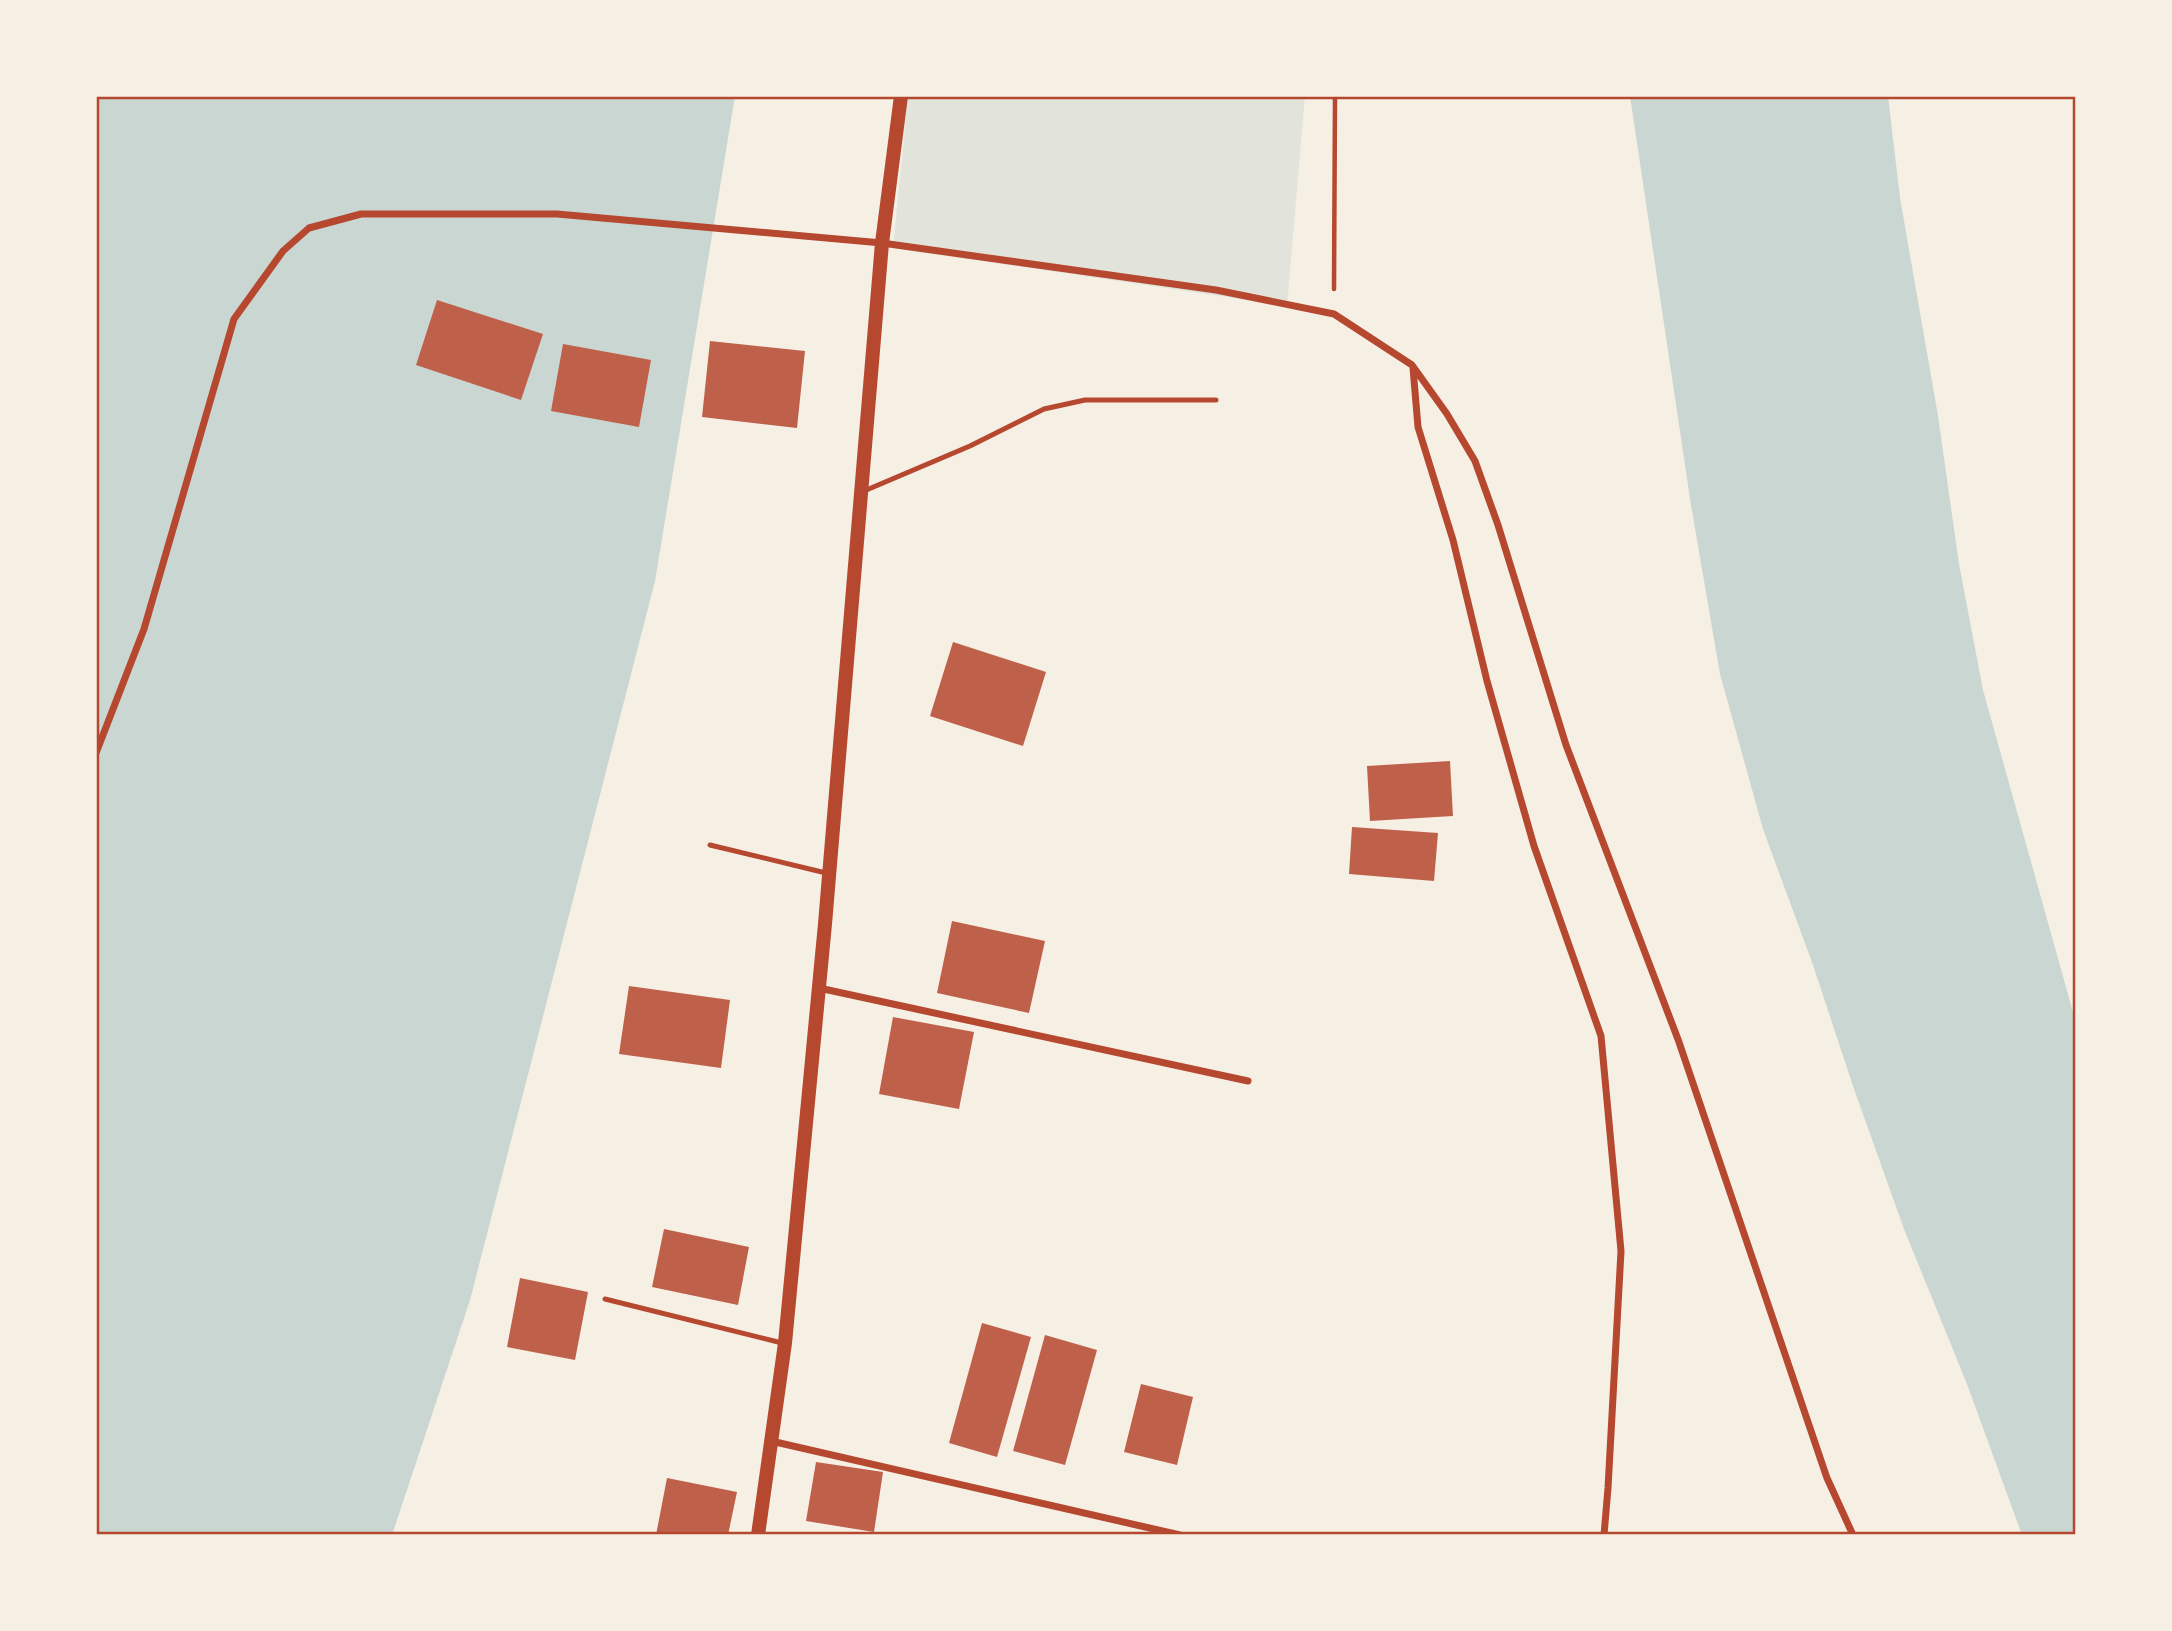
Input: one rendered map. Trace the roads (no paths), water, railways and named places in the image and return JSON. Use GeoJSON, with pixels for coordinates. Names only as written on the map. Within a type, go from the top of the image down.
{"type":"FeatureCollection","features":[{"type":"Feature","properties":{"kind":"main road"},"geometry":{"type":"LineString","coordinates":[[758,1535],[785,1343],[819,988],[882,243],[901,96]]}},
{"type":"Feature","properties":{"kind":"street"},"geometry":{"type":"LineString","coordinates":[[96,753],[144,629],[234,319],[284,251],[309,228],[361,214],[557,214],[882,243],[1216,290],[1334,314],[1412,365],[1447,414],[1475,461],[1498,524],[1566,745],[1679,1042],[1827,1478],[1853,1535]]}},
{"type":"Feature","properties":{"kind":"street"},"geometry":{"type":"LineString","coordinates":[[1412,365],[1418,427],[1453,540],[1490,693],[1534,846],[1601,1036],[1621,1251],[1604,1535]]}},
{"type":"Feature","properties":{"kind":"street"},"geometry":{"type":"LineString","coordinates":[[819,988],[1248,1081]]}},
{"type":"Feature","properties":{"kind":"street"},"geometry":{"type":"LineString","coordinates":[[771,1441],[1180,1535]]}},
{"type":"Feature","properties":{"kind":"lane"},"geometry":{"type":"LineString","coordinates":[[861,493],[970,446],[1044,409],[1086,400],[1216,400]]}},
{"type":"Feature","properties":{"kind":"lane"},"geometry":{"type":"LineString","coordinates":[[710,845],[829,873]]}},
{"type":"Feature","properties":{"kind":"lane"},"geometry":{"type":"LineString","coordinates":[[605,1299],[785,1343]]}}]}
